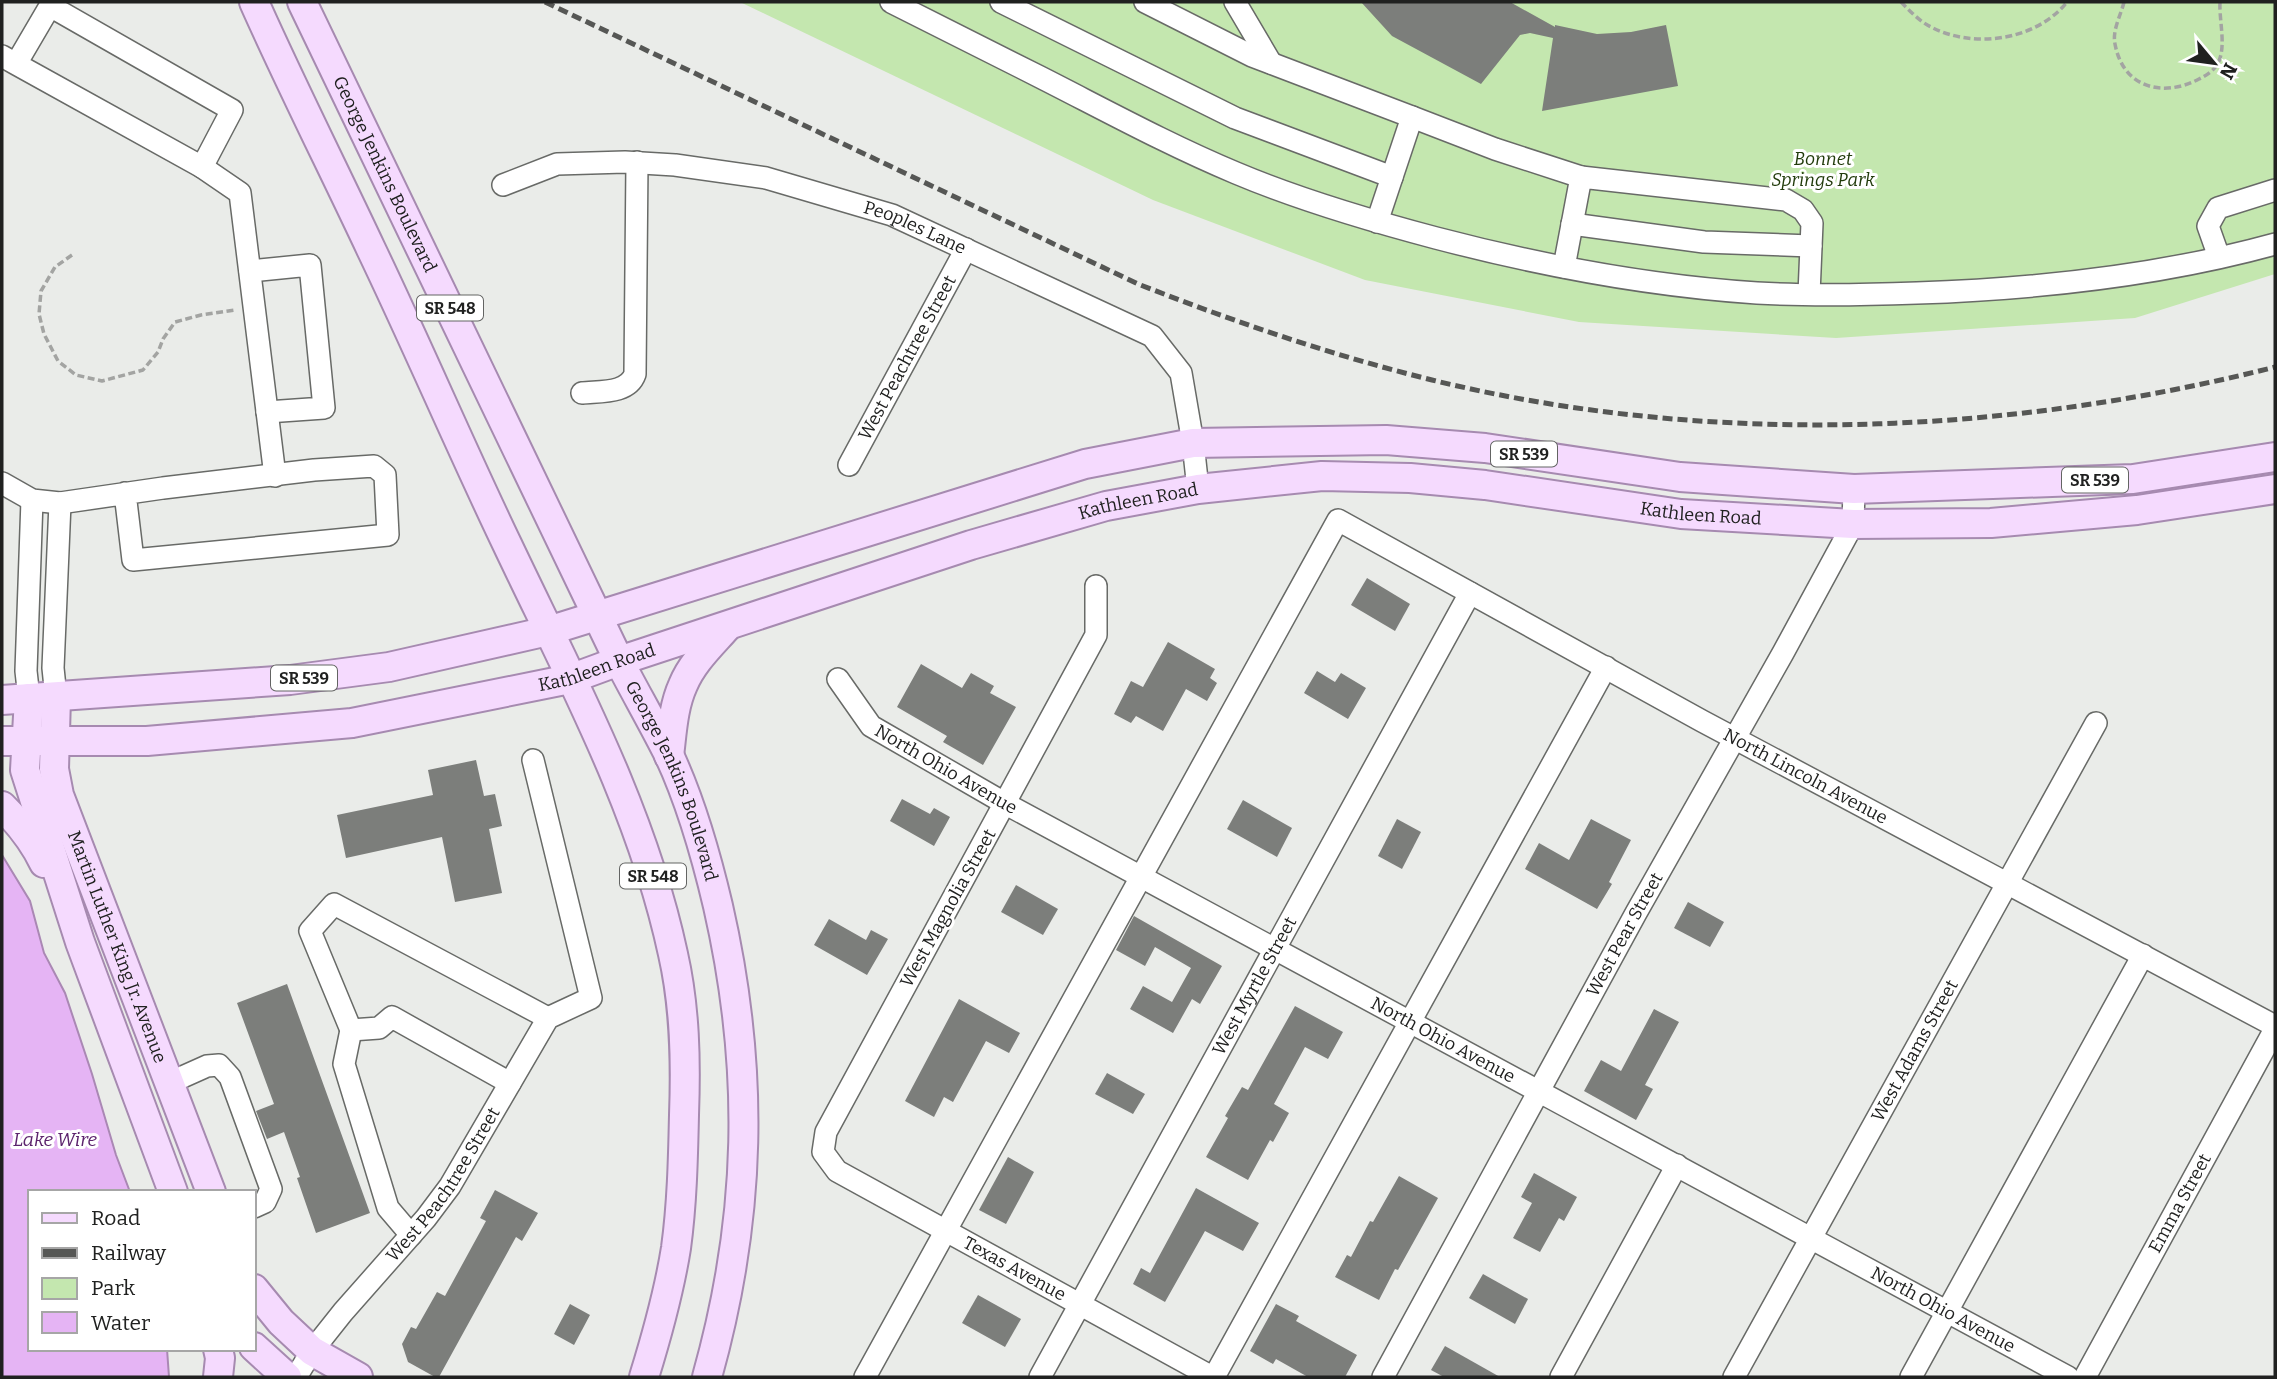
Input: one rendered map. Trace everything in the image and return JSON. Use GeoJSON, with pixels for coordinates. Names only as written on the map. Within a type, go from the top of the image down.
{"type":"FeatureCollection","features":[{"type":"Feature","properties":{"kind":"main road","name":"SR 548"},"geometry":{"type":"LineString","coordinates":[[254,2],[373,252],[456,437],[629,806],[654,878],[674,955],[684,1028],[685,1087],[682,1182],[675,1251],[661,1320],[644,1377]]}},
{"type":"Feature","properties":{"kind":"main road","name":"George Jenkins Boulevard"},"geometry":{"type":"LineString","coordinates":[[302,2],[619,661],[669,756],[711,875],[740,1027],[745,1111],[743,1183],[735,1255],[707,1377]]}},
{"type":"Feature","properties":{"kind":"main road","name":"Kathleen Road"},"geometry":{"type":"LineString","coordinates":[[29,698],[290,680],[389,667],[548,631],[1085,464],[1193,443],[1386,440],[1485,448],[1680,477],[1854,489],[2133,479],[2275,457]]}},
{"type":"Feature","properties":{"kind":"main road","name":"Kathleen Road"},"geometry":{"type":"LineString","coordinates":[[28,741],[147,741],[352,723],[570,679],[971,545],[1106,506],[1198,489],[1322,476],[1410,478],[1486,485],[1681,514],[1853,524],[1991,523],[2137,510],[2275,489]]}},
{"type":"Feature","properties":{"kind":"main road"},"geometry":{"type":"LineString","coordinates":[[669,756],[674,714],[682,686],[702,655],[729,626]]}},
{"type":"Feature","properties":{"kind":"main road","name":"Martin Luther King Jr. Avenue"},"geometry":{"type":"LineString","coordinates":[[29,698],[25,770],[80,942],[172,1190]]}},
{"type":"Feature","properties":{"kind":"main road","name":"Martin Luther King Jr. Avenue"},"geometry":{"type":"LineString","coordinates":[[28,741],[54,769],[59,796],[210,1190]]}},
{"type":"Feature","properties":{"kind":"main road"},"geometry":{"type":"LineString","coordinates":[[2,806],[38,850],[80,942]]}},
{"type":"Feature","properties":{"kind":"main road"},"geometry":{"type":"LineString","coordinates":[[256,1291],[281,1322],[312,1351],[358,1377]]}},
{"type":"Feature","properties":{"kind":"main road"},"geometry":{"type":"LineString","coordinates":[[256,1349],[288,1377]]}},
{"type":"Feature","properties":{"kind":"main road"},"geometry":{"type":"LineString","coordinates":[[218,1351],[218,1377]]}},
{"type":"Feature","properties":{"kind":"street"},"geometry":{"type":"LineString","coordinates":[[1001,2],[1235,118],[1392,177]]}},
{"type":"Feature","properties":{"kind":"street"},"geometry":{"type":"LineString","coordinates":[[1145,2],[1252,56],[1494,149],[1581,177],[1786,200],[1803,209],[1812,223],[1809,294]]}},
{"type":"Feature","properties":{"kind":"street"},"geometry":{"type":"LineString","coordinates":[[1235,2],[1271,63]]}},
{"type":"Feature","properties":{"kind":"street"},"geometry":{"type":"LineString","coordinates":[[895,3],[1129,124],[1236,173],[1377,222],[1471,247],[1609,276],[1755,293],[1942,292],[2087,281],[2275,244]]}},
{"type":"Feature","properties":{"kind":"street"},"geometry":{"type":"LineString","coordinates":[[202,167],[232,110],[50,6],[9,60],[202,167],[240,193],[275,476]]}},
{"type":"Feature","properties":{"kind":"street"},"geometry":{"type":"LineString","coordinates":[[1377,222],[1412,117]]}},
{"type":"Feature","properties":{"kind":"street"},"geometry":{"type":"LineString","coordinates":[[582,393],[626,387],[635,374],[637,162]]}},
{"type":"Feature","properties":{"kind":"street","name":"Peoples Lane"},"geometry":{"type":"LineString","coordinates":[[503,185],[557,164],[637,162],[766,178],[892,215],[1152,336],[1181,373],[1198,489]]}},
{"type":"Feature","properties":{"kind":"street"},"geometry":{"type":"LineString","coordinates":[[1564,267],[1581,177]]}},
{"type":"Feature","properties":{"kind":"street"},"geometry":{"type":"LineString","coordinates":[[2219,257],[2208,226],[2218,208],[2275,190]]}},
{"type":"Feature","properties":{"kind":"street"},"geometry":{"type":"LineString","coordinates":[[1572,224],[1704,242],[1811,246]]}},
{"type":"Feature","properties":{"kind":"street","name":"West Peachtree Street"},"geometry":{"type":"LineString","coordinates":[[849,466],[966,249]]}},
{"type":"Feature","properties":{"kind":"street"},"geometry":{"type":"LineString","coordinates":[[250,271],[310,265],[324,408],[268,412]]}},
{"type":"Feature","properties":{"kind":"street"},"geometry":{"type":"LineString","coordinates":[[2,483],[32,500],[60,503],[125,493],[374,466],[385,475],[388,535],[133,560],[125,493]]}},
{"type":"Feature","properties":{"kind":"street","name":"West Pear Street"},"geometry":{"type":"LineString","coordinates":[[1383,1377],[1636,913],[1853,524],[1854,489]]}},
{"type":"Feature","properties":{"kind":"street"},"geometry":{"type":"LineString","coordinates":[[29,698],[26,671],[32,500]]}},
{"type":"Feature","properties":{"kind":"street"},"geometry":{"type":"LineString","coordinates":[[29,698],[53,668],[60,503]]}},
{"type":"Feature","properties":{"kind":"street","name":"North Lincoln Avenue"},"geometry":{"type":"LineString","coordinates":[[1140,877],[1338,520],[2275,1027]]}},
{"type":"Feature","properties":{"kind":"street","name":"West Magnolia Street"},"geometry":{"type":"LineString","coordinates":[[824,1152],[825,1132],[1096,635],[1096,586]]}},
{"type":"Feature","properties":{"kind":"street","name":"West Myrtle Street"},"geometry":{"type":"LineString","coordinates":[[1040,1377],[1470,593]]}},
{"type":"Feature","properties":{"kind":"street"},"geometry":{"type":"LineString","coordinates":[[1213,1377],[1606,667]]}},
{"type":"Feature","properties":{"kind":"street","name":"North Ohio Avenue"},"geometry":{"type":"LineString","coordinates":[[838,678],[871,726],[1006,804],[2068,1377]]}},
{"type":"Feature","properties":{"kind":"street","name":"West Adams Street"},"geometry":{"type":"LineString","coordinates":[[1734,1377],[2096,723]]}},
{"type":"Feature","properties":{"kind":"street"},"geometry":{"type":"LineString","coordinates":[[411,1236],[388,1208],[344,1064],[351,1031],[310,931],[334,904],[548,1018],[590,998],[533,760]]}},
{"type":"Feature","properties":{"kind":"street"},"geometry":{"type":"LineString","coordinates":[[865,1377],[1140,877]]}},
{"type":"Feature","properties":{"kind":"street"},"geometry":{"type":"LineString","coordinates":[[1911,1377],[2143,955]]}},
{"type":"Feature","properties":{"kind":"street"},"geometry":{"type":"LineString","coordinates":[[351,1031],[379,1028],[392,1017],[509,1083]]}},
{"type":"Feature","properties":{"kind":"street","name":"West Peachtree Street"},"geometry":{"type":"LineString","coordinates":[[296,1377],[312,1351],[343,1312],[411,1236],[450,1186],[548,1018]]}},
{"type":"Feature","properties":{"kind":"street","name":"Emma Street"},"geometry":{"type":"LineString","coordinates":[[2085,1377],[2275,1027]]}},
{"type":"Feature","properties":{"kind":"street"},"geometry":{"type":"LineString","coordinates":[[169,1083],[207,1066],[219,1065],[230,1077],[271,1189],[265,1202],[256,1206]]}},
{"type":"Feature","properties":{"kind":"street","name":"Texas Avenue"},"geometry":{"type":"LineString","coordinates":[[824,1152],[837,1171],[1213,1377]]}},
{"type":"Feature","properties":{"kind":"street"},"geometry":{"type":"LineString","coordinates":[[1561,1377],[1677,1165]]}},
{"type":"Feature","properties":{"kind":"path"},"geometry":{"type":"LineString","coordinates":[[1901,2],[1930,26],[1966,38],[1987,39],[2004,38],[2046,22],[2067,2]]}},
{"type":"Feature","properties":{"kind":"path"},"geometry":{"type":"LineString","coordinates":[[2124,2],[2114,41],[2118,56],[2124,69],[2134,79],[2148,87],[2164,90],[2190,84],[2216,68],[2221,46],[2220,2]]}},
{"type":"Feature","properties":{"kind":"path"},"geometry":{"type":"LineString","coordinates":[[72,255],[55,267],[41,291],[39,314],[44,334],[58,362],[76,375],[102,381],[143,370],[158,352],[174,322],[254,307]]}},
{"type":"Feature","properties":{"kind":"green space","name":"Bonnet Springs Park"},"geometry":{"type":"Polygon","coordinates":[[[740,2],[2275,2],[2275,274],[2135,318],[1836,338],[1579,322],[1365,280],[1153,200],[740,2]]]}},
{"type":"Feature","properties":{"kind":"water","name":"Lake Wire"},"geometry":{"type":"Polygon","coordinates":[[[2,855],[30,901],[44,953],[65,993],[129,1190],[28,1190],[28,1351],[167,1351],[169,1377],[2,1377],[2,855]]]}},
{"type":"Feature","properties":{"kind":"building"},"geometry":{"type":"Polygon","coordinates":[[[1361,2],[1510,2],[1555,27],[1597,34],[1631,32],[1666,25],[1678,86],[1542,111],[1553,38],[1530,33],[1520,35],[1481,84],[1392,36],[1361,2]]]}},
{"type":"Feature","properties":{"kind":"building"},"geometry":{"type":"Polygon","coordinates":[[[1367,578],[1410,604],[1395,631],[1351,605],[1367,578]]]}},
{"type":"Feature","properties":{"kind":"building"},"geometry":{"type":"Polygon","coordinates":[[[1168,642],[1215,669],[1210,678],[1217,683],[1207,701],[1186,689],[1163,731],[1136,716],[1131,723],[1114,714],[1131,681],[1143,687],[1168,642]]]}},
{"type":"Feature","properties":{"kind":"building"},"geometry":{"type":"Polygon","coordinates":[[[921,664],[962,688],[971,673],[994,686],[990,693],[1016,707],[983,765],[943,742],[947,736],[897,707],[921,664]]]}},
{"type":"Feature","properties":{"kind":"building"},"geometry":{"type":"Polygon","coordinates":[[[1317,671],[1335,682],[1341,673],[1366,688],[1348,719],[1304,693],[1317,671]]]}},
{"type":"Feature","properties":{"kind":"building"},"geometry":{"type":"Polygon","coordinates":[[[476,760],[484,796],[495,794],[502,826],[489,829],[502,893],[455,902],[442,837],[346,858],[337,815],[433,795],[428,770],[476,760]]]}},
{"type":"Feature","properties":{"kind":"building"},"geometry":{"type":"Polygon","coordinates":[[[902,799],[930,814],[934,808],[950,817],[934,846],[890,821],[902,799]]]}},
{"type":"Feature","properties":{"kind":"building"},"geometry":{"type":"Polygon","coordinates":[[[1243,800],[1292,828],[1277,857],[1227,829],[1243,800]]]}},
{"type":"Feature","properties":{"kind":"building"},"geometry":{"type":"Polygon","coordinates":[[[1397,819],[1421,832],[1402,869],[1378,856],[1397,819]]]}},
{"type":"Feature","properties":{"kind":"building"},"geometry":{"type":"Polygon","coordinates":[[[1591,819],[1631,840],[1609,882],[1612,884],[1597,909],[1525,869],[1539,843],[1569,860],[1591,819]]]}},
{"type":"Feature","properties":{"kind":"building"},"geometry":{"type":"Polygon","coordinates":[[[1016,885],[1058,909],[1043,935],[1001,912],[1016,885]]]}},
{"type":"Feature","properties":{"kind":"building"},"geometry":{"type":"Polygon","coordinates":[[[1688,902],[1724,922],[1710,947],[1674,928],[1688,902]]]}},
{"type":"Feature","properties":{"kind":"building"},"geometry":{"type":"Polygon","coordinates":[[[1134,916],[1222,966],[1200,1004],[1192,999],[1173,1033],[1130,1009],[1143,986],[1172,1002],[1191,968],[1155,947],[1145,966],[1116,950],[1134,916]]]}},
{"type":"Feature","properties":{"kind":"building"},"geometry":{"type":"Polygon","coordinates":[[[829,919],[866,940],[871,930],[888,939],[867,975],[814,945],[829,919]]]}},
{"type":"Feature","properties":{"kind":"building"},"geometry":{"type":"Polygon","coordinates":[[[287,984],[370,1213],[316,1233],[284,1132],[267,1139],[256,1111],[274,1104],[237,1003],[287,984]]]}},
{"type":"Feature","properties":{"kind":"building"},"geometry":{"type":"Polygon","coordinates":[[[959,999],[1020,1033],[1009,1053],[986,1041],[953,1102],[944,1097],[934,1117],[905,1101],[959,999]]]}},
{"type":"Feature","properties":{"kind":"building"},"geometry":{"type":"Polygon","coordinates":[[[1295,1006],[1343,1032],[1328,1059],[1305,1047],[1274,1104],[1289,1113],[1273,1142],[1270,1140],[1248,1180],[1206,1157],[1242,1087],[1248,1090],[1295,1006]]]}},
{"type":"Feature","properties":{"kind":"building"},"geometry":{"type":"Polygon","coordinates":[[[1654,1009],[1679,1022],[1645,1085],[1653,1089],[1636,1120],[1584,1091],[1601,1060],[1621,1071],[1654,1009]]]}},
{"type":"Feature","properties":{"kind":"building"},"geometry":{"type":"Polygon","coordinates":[[[1107,1073],[1145,1094],[1133,1114],[1095,1094],[1107,1073]]]}},
{"type":"Feature","properties":{"kind":"building"},"geometry":{"type":"Polygon","coordinates":[[[1008,1157],[1034,1172],[1006,1224],[979,1210],[1008,1157]]]}},
{"type":"Feature","properties":{"kind":"building"},"geometry":{"type":"Polygon","coordinates":[[[1534,1173],[1577,1197],[1564,1221],[1559,1218],[1540,1252],[1513,1238],[1532,1203],[1521,1197],[1534,1173]]]}},
{"type":"Feature","properties":{"kind":"building"},"geometry":{"type":"Polygon","coordinates":[[[1399,1176],[1438,1198],[1379,1300],[1335,1277],[1347,1255],[1351,1257],[1399,1176]]]}},
{"type":"Feature","properties":{"kind":"building"},"geometry":{"type":"Polygon","coordinates":[[[1196,1188],[1259,1223],[1243,1251],[1205,1231],[1165,1302],[1133,1284],[1141,1268],[1150,1273],[1196,1188]]]}},
{"type":"Feature","properties":{"kind":"building"},"geometry":{"type":"Polygon","coordinates":[[[495,1190],[538,1213],[522,1241],[516,1237],[439,1377],[435,1377],[408,1362],[402,1344],[411,1327],[416,1329],[437,1292],[445,1296],[486,1221],[480,1218],[495,1190]]]}},
{"type":"Feature","properties":{"kind":"building"},"geometry":{"type":"Polygon","coordinates":[[[1483,1274],[1528,1299],[1515,1324],[1469,1298],[1483,1274]]]}},
{"type":"Feature","properties":{"kind":"building"},"geometry":{"type":"Polygon","coordinates":[[[978,1295],[1021,1319],[1005,1347],[962,1323],[978,1295]]]}},
{"type":"Feature","properties":{"kind":"building"},"geometry":{"type":"Polygon","coordinates":[[[570,1304],[590,1315],[574,1345],[554,1334],[570,1304]]]}},
{"type":"Feature","properties":{"kind":"building"},"geometry":{"type":"Polygon","coordinates":[[[1276,1304],[1299,1316],[1296,1321],[1357,1355],[1345,1377],[1308,1377],[1276,1359],[1273,1364],[1250,1351],[1276,1304]]]}},
{"type":"Feature","properties":{"kind":"building"},"geometry":{"type":"Polygon","coordinates":[[[1445,1346],[1500,1377],[1444,1377],[1431,1370],[1445,1346]]]}},
{"type":"Feature","properties":{"kind":"railway"},"geometry":{"type":"LineString","coordinates":[[545,2],[1138,284],[1211,312],[1357,360],[1432,380],[1536,402],[1641,416],[1747,424],[1854,424],[1961,419],[2067,408],[2172,390],[2275,367]]}}]}
